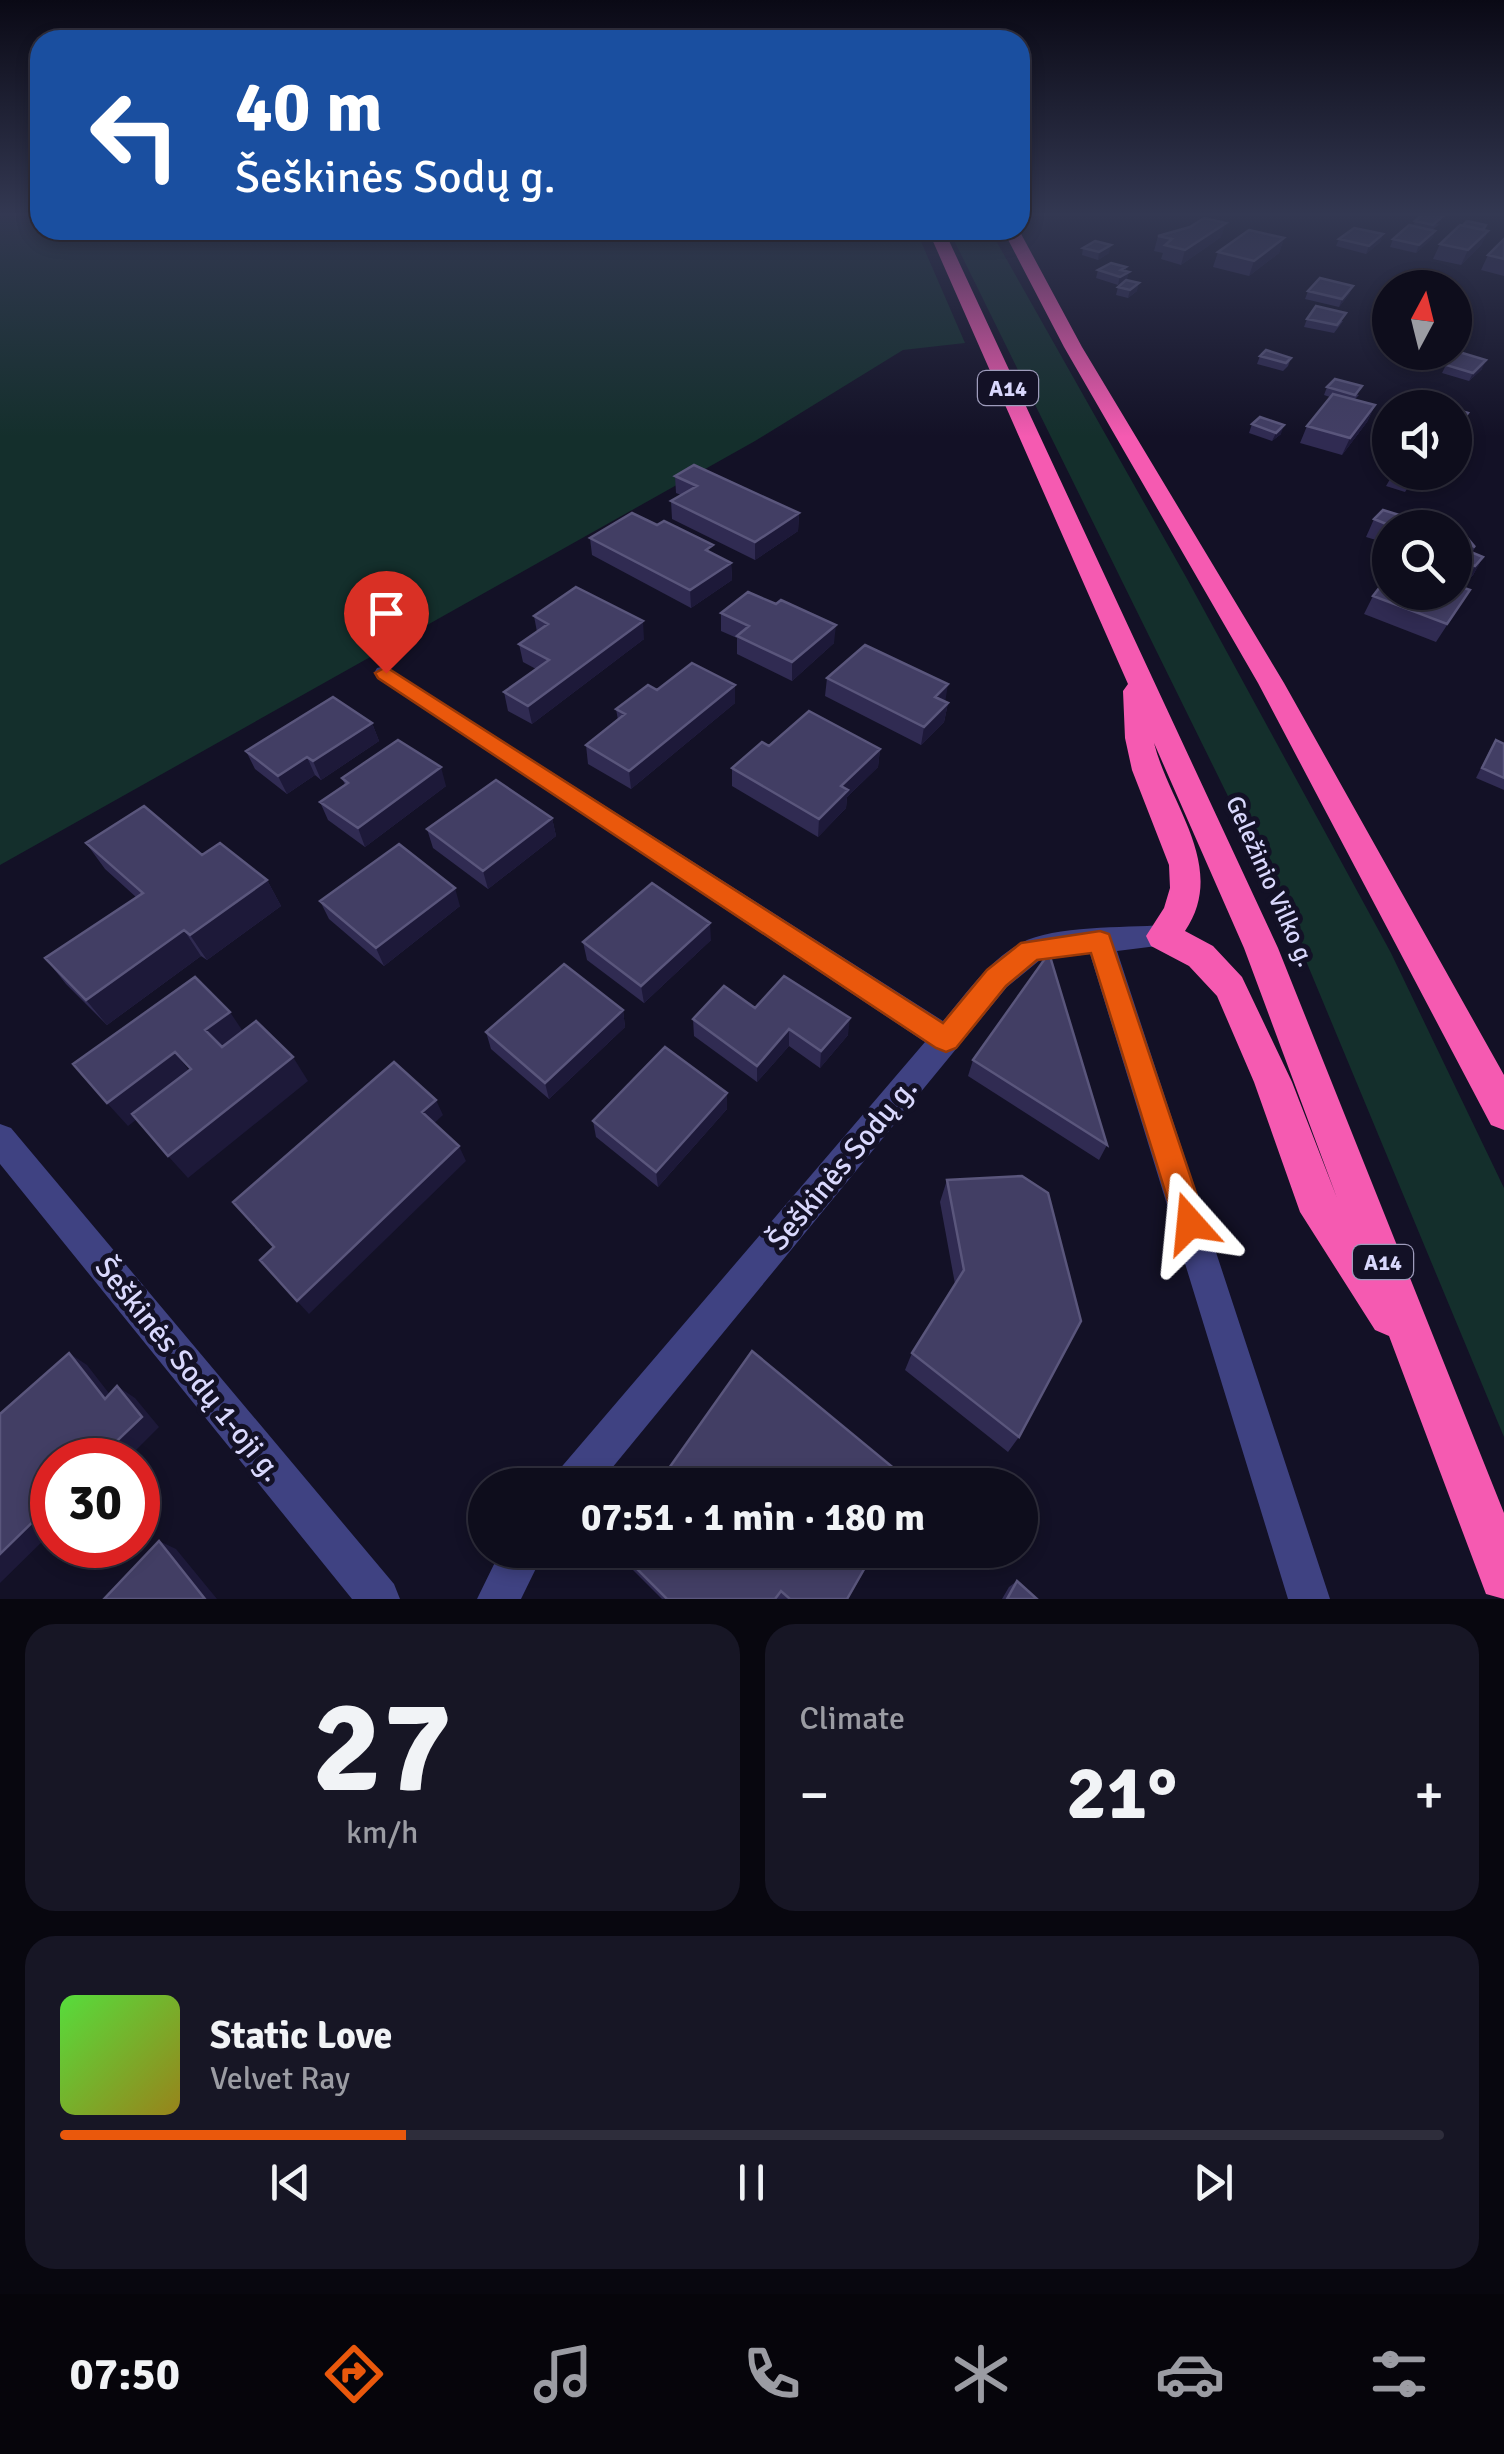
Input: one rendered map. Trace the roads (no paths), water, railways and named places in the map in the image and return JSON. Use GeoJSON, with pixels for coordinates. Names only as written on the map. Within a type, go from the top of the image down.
{"type":"FeatureCollection","features":[{"type":"Feature","properties":{"kind":"highway","name":"Geležinio Vilko g."},"geometry":{"type":"LineString","coordinates":[[962,288],[1262,948],[1504,1576]]}},
{"type":"Feature","properties":{"kind":"highway"},"geometry":{"type":"LineString","coordinates":[[1042,288],[1073,347],[1271,682],[1504,1112]]}},
{"type":"Feature","properties":{"kind":"highway"},"geometry":{"type":"LineString","coordinates":[[1136,672],[1140,746],[1185,860],[1189,891],[1182,916],[1164,936],[1201,956],[1230,987],[1273,1082],[1314,1198],[1424,1368]]}},
{"type":"Feature","properties":{"kind":"street"},"geometry":{"type":"LineString","coordinates":[[386,673],[946,1040]]}},
{"type":"Feature","properties":{"kind":"street","name":"Šeškinės Sodų g."},"geometry":{"type":"LineString","coordinates":[[586,1468],[997,978],[1030,950],[1164,936]]}},
{"type":"Feature","properties":{"kind":"street"},"geometry":{"type":"LineString","coordinates":[[1100,942],[1309,1599]]}},
{"type":"Feature","properties":{"kind":"street","name":"Šeškinės Sodų 1-oji g."},"geometry":{"type":"LineString","coordinates":[[0,1139],[379,1599]]}},
{"type":"Feature","properties":{"kind":"street"},"geometry":{"type":"LineString","coordinates":[[498,1599],[514,1568]]}}]}
